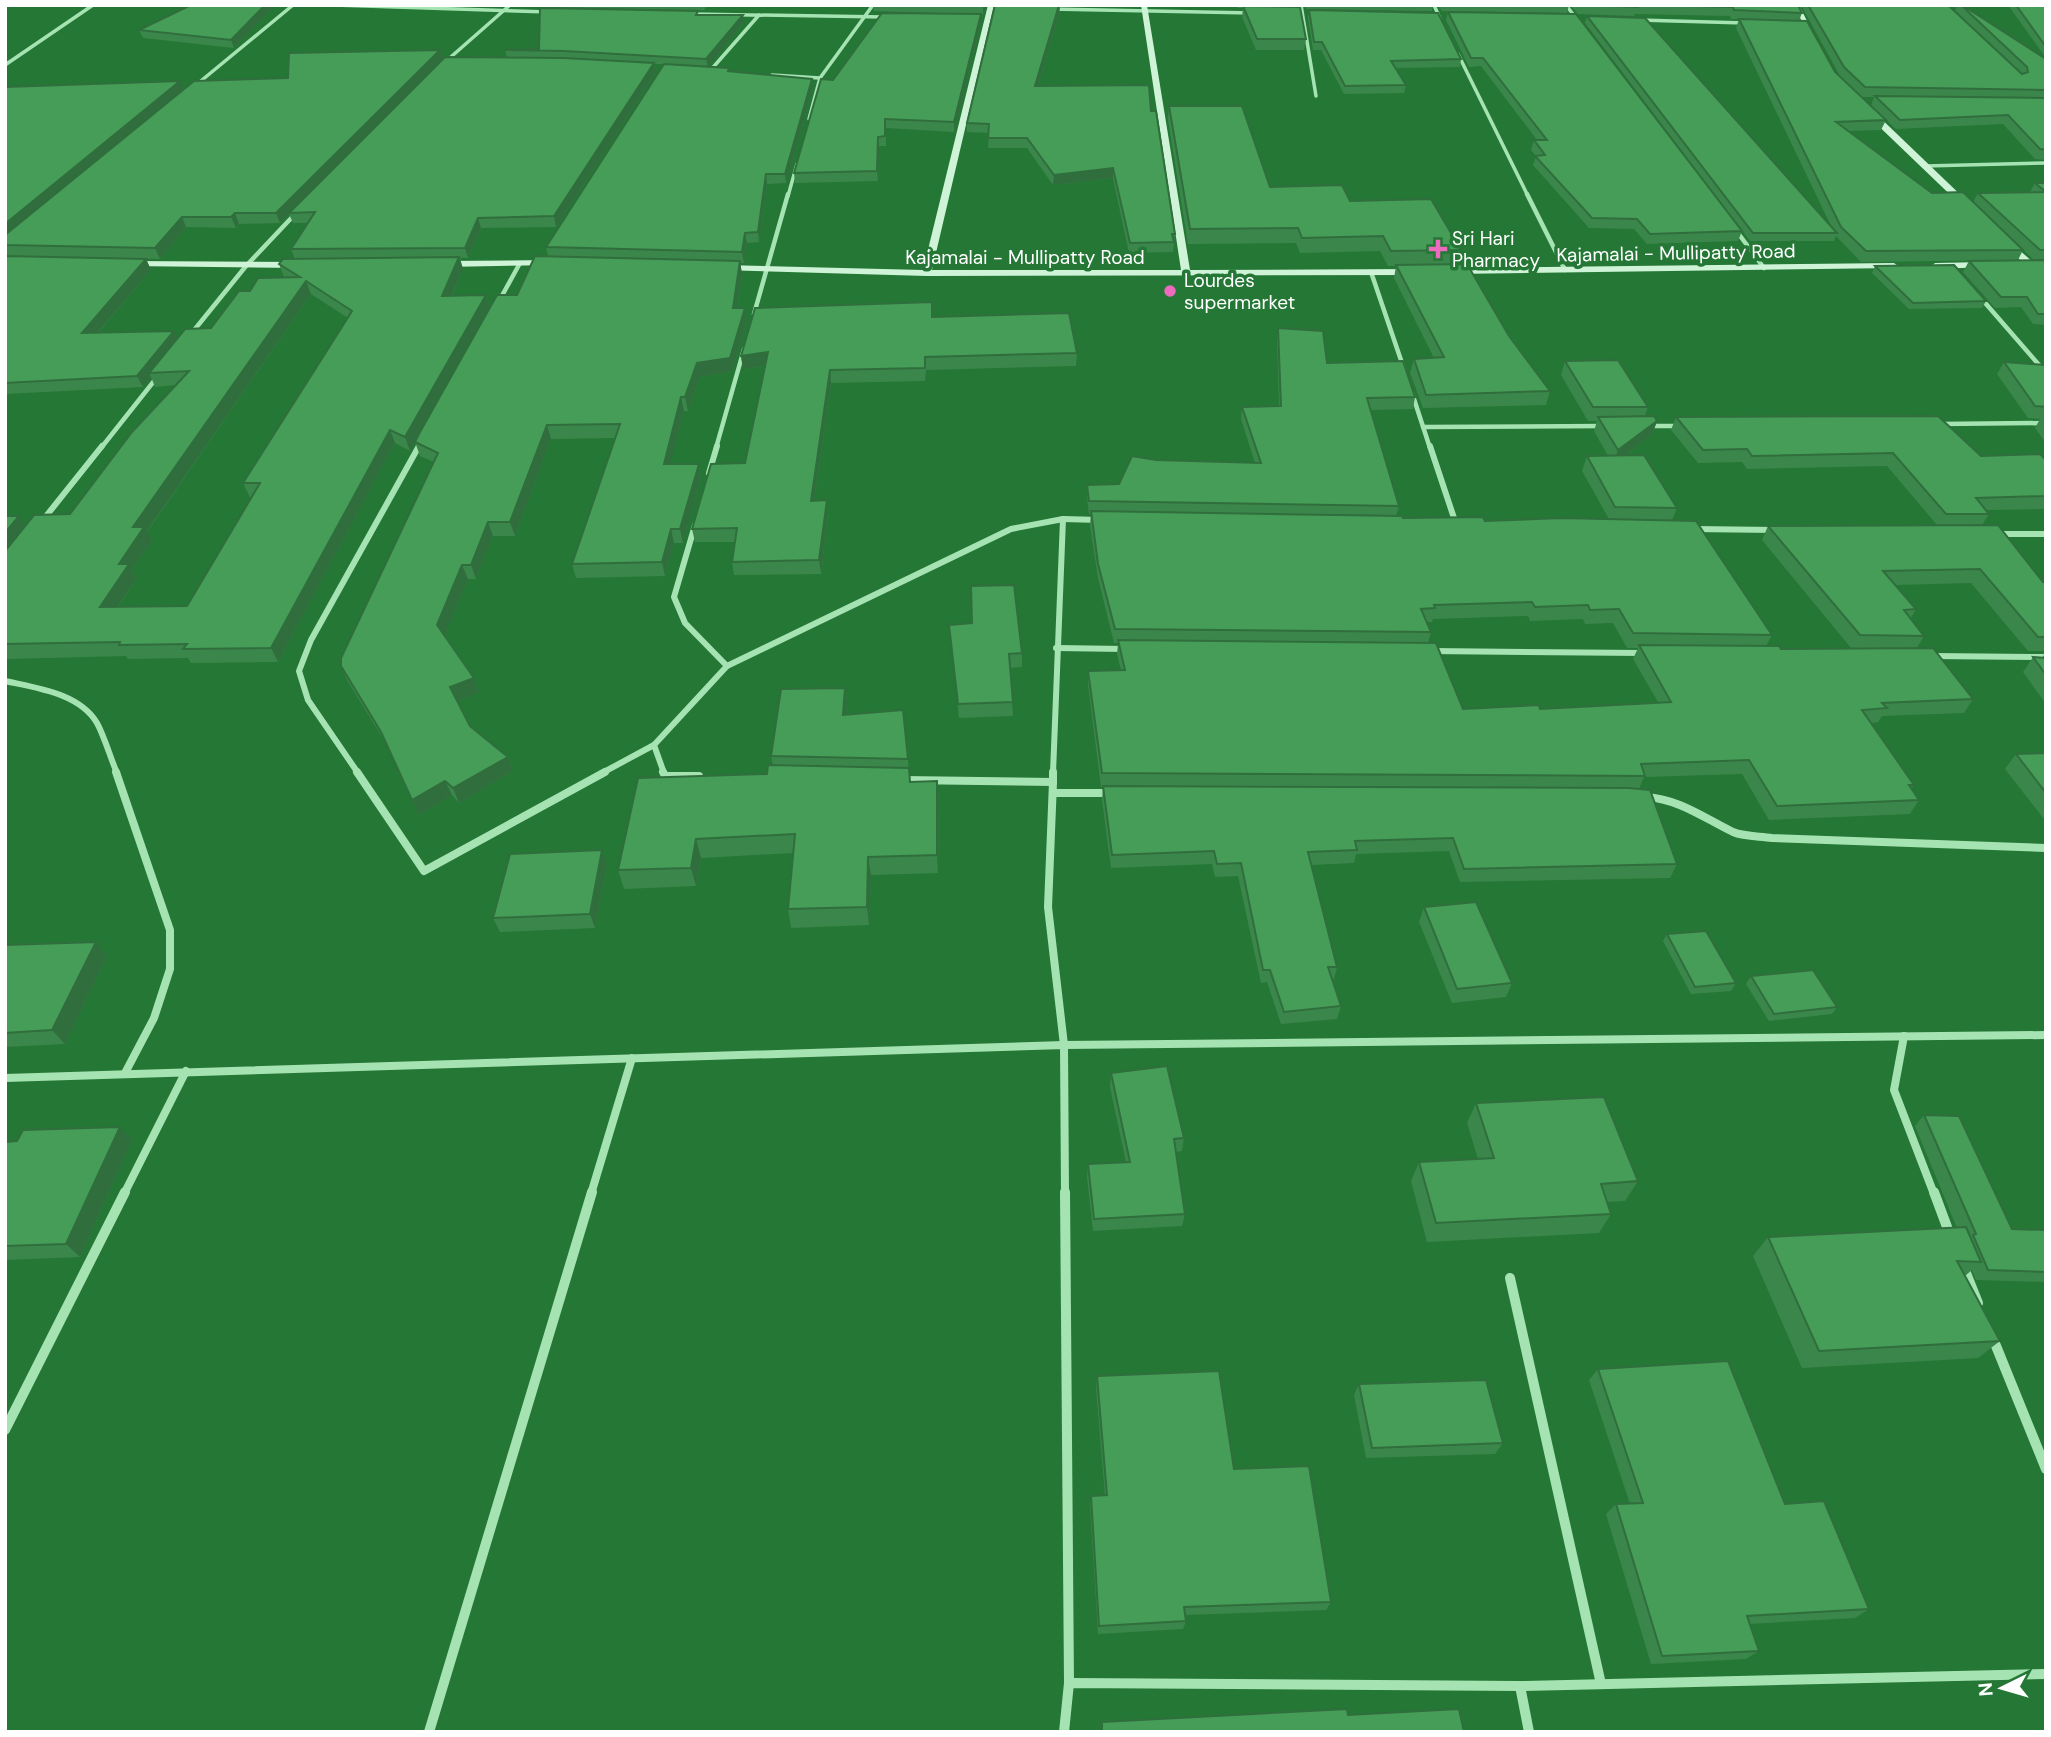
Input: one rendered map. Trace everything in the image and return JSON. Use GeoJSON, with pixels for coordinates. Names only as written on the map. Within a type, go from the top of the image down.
{"type":"FeatureCollection","features":[{"type":"Feature","properties":{"kind":"street"},"geometry":{"type":"LineString","coordinates":[[5,65],[93,5]]}},
{"type":"Feature","properties":{"kind":"street"},"geometry":{"type":"LineString","coordinates":[[191,90],[293,5]]}},
{"type":"Feature","properties":{"kind":"street"},"geometry":{"type":"LineString","coordinates":[[334,5],[557,12]]}},
{"type":"Feature","properties":{"kind":"street"},"geometry":{"type":"LineString","coordinates":[[436,71],[510,5]]}},
{"type":"Feature","properties":{"kind":"street"},"geometry":{"type":"LineString","coordinates":[[809,121],[820,78],[873,5]]}},
{"type":"Feature","properties":{"kind":"street"},"geometry":{"type":"LineString","coordinates":[[1301,5],[1316,96]]}},
{"type":"Feature","properties":{"kind":"street"},"geometry":{"type":"LineString","coordinates":[[1434,5],[1445,28]]}},
{"type":"Feature","properties":{"kind":"street"},"geometry":{"type":"LineString","coordinates":[[1566,5],[1583,29]]}},
{"type":"Feature","properties":{"kind":"street"},"geometry":{"type":"LineString","coordinates":[[1796,5],[1818,47]]}},
{"type":"Feature","properties":{"kind":"street"},"geometry":{"type":"LineString","coordinates":[[927,273],[990,7],[1003,9]]}},
{"type":"Feature","properties":{"kind":"street"},"geometry":{"type":"LineString","coordinates":[[1041,9],[1144,8],[1263,13]]}},
{"type":"Feature","properties":{"kind":"street"},"geometry":{"type":"LineString","coordinates":[[1144,8],[1186,272]]}},
{"type":"Feature","properties":{"kind":"street"},"geometry":{"type":"LineString","coordinates":[[678,14],[891,17]]}},
{"type":"Feature","properties":{"kind":"street"},"geometry":{"type":"LineString","coordinates":[[1290,14],[1303,14]]}},
{"type":"Feature","properties":{"kind":"street"},"geometry":{"type":"LineString","coordinates":[[709,72],[759,15]]}},
{"type":"Feature","properties":{"kind":"street"},"geometry":{"type":"LineString","coordinates":[[1425,16],[1452,16]]}},
{"type":"Feature","properties":{"kind":"street"},"geometry":{"type":"LineString","coordinates":[[1561,18],[1588,18]]}},
{"type":"Feature","properties":{"kind":"street"},"geometry":{"type":"LineString","coordinates":[[1629,19],[1752,24]]}},
{"type":"Feature","properties":{"kind":"street"},"geometry":{"type":"LineString","coordinates":[[1793,25],[1807,26]]}},
{"type":"Feature","properties":{"kind":"street"},"geometry":{"type":"LineString","coordinates":[[1457,52],[1565,270]]}},
{"type":"Feature","properties":{"kind":"street"},"geometry":{"type":"LineString","coordinates":[[446,62],[459,62]]}},
{"type":"Feature","properties":{"kind":"street"},"geometry":{"type":"LineString","coordinates":[[697,71],[723,72]]}},
{"type":"Feature","properties":{"kind":"street"},"geometry":{"type":"LineString","coordinates":[[764,75],[820,78]]}},
{"type":"Feature","properties":{"kind":"street"},"geometry":{"type":"LineString","coordinates":[[1858,101],[1969,208]]}},
{"type":"Feature","properties":{"kind":"street"},"geometry":{"type":"LineString","coordinates":[[752,321],[797,162]]}},
{"type":"Feature","properties":{"kind":"street"},"geometry":{"type":"LineString","coordinates":[[1925,166],[2046,163]]}},
{"type":"Feature","properties":{"kind":"street"},"geometry":{"type":"LineString","coordinates":[[186,341],[246,266],[302,207]]}},
{"type":"Feature","properties":{"kind":"street"},"geometry":{"type":"LineString","coordinates":[[1731,224],[1764,268]]}},
{"type":"Feature","properties":{"kind":"street"},"geometry":{"type":"LineString","coordinates":[[1996,234],[2034,265],[2018,265]]}},
{"type":"Feature","properties":{"kind":"street"},"geometry":{"type":"LineString","coordinates":[[540,263],[547,252]]}},
{"type":"Feature","properties":{"kind":"street"},"geometry":{"type":"LineString","coordinates":[[112,263],[315,265]]}},
{"type":"Feature","properties":{"kind":"street"},"geometry":{"type":"LineString","coordinates":[[493,312],[520,263]]}},
{"type":"Feature","properties":{"kind":"street"},"geometry":{"type":"LineString","coordinates":[[438,264],[566,264]]}},
{"type":"Feature","properties":{"kind":"street"},"geometry":{"type":"LineString","coordinates":[[1924,266],[1992,265]]}},
{"type":"Feature","properties":{"kind":"street","name":"Kajamalai - Mullipatty Road"},"geometry":{"type":"LineString","coordinates":[[1446,271],[1911,266]]}},
{"type":"Feature","properties":{"kind":"street"},"geometry":{"type":"LineString","coordinates":[[1952,266],[1961,275]]}},
{"type":"Feature","properties":{"kind":"street","name":"Kajamalai - Mullipatty Road"},"geometry":{"type":"LineString","coordinates":[[713,268],[927,273],[1419,272]]}},
{"type":"Feature","properties":{"kind":"street"},"geometry":{"type":"LineString","coordinates":[[1371,272],[1406,375]]}},
{"type":"Feature","properties":{"kind":"street"},"geometry":{"type":"LineString","coordinates":[[1978,295],[2046,373]]}},
{"type":"Feature","properties":{"kind":"street"},"geometry":{"type":"LineString","coordinates":[[707,479],[748,334]]}},
{"type":"Feature","properties":{"kind":"street"},"geometry":{"type":"LineString","coordinates":[[40,524],[160,373]]}},
{"type":"Feature","properties":{"kind":"street"},"geometry":{"type":"LineString","coordinates":[[1410,388],[1457,525]]}},
{"type":"Feature","properties":{"kind":"street"},"geometry":{"type":"LineString","coordinates":[[1935,424],[2046,423]]}},
{"type":"Feature","properties":{"kind":"street"},"geometry":{"type":"LineString","coordinates":[[1645,426],[1686,425]]}},
{"type":"Feature","properties":{"kind":"street"},"geometry":{"type":"LineString","coordinates":[[1423,427],[1617,426]]}},
{"type":"Feature","properties":{"kind":"street"},"geometry":{"type":"LineString","coordinates":[[426,433],[311,639],[299,671],[308,700],[424,871],[654,745],[727,666],[1011,529],[1063,519],[1103,520]]}},
{"type":"Feature","properties":{"kind":"street"},"geometry":{"type":"LineString","coordinates":[[696,518],[674,597],[685,623],[727,666]]}},
{"type":"Feature","properties":{"kind":"street"},"geometry":{"type":"LineString","coordinates":[[1063,519],[1048,907],[1064,1045],[1069,1683],[1064,1732]]}},
{"type":"Feature","properties":{"kind":"street"},"geometry":{"type":"LineString","coordinates":[[1443,525],[1470,525]]}},
{"type":"Feature","properties":{"kind":"street"},"geometry":{"type":"LineString","coordinates":[[1689,529],[1785,530]]}},
{"type":"Feature","properties":{"kind":"street"},"geometry":{"type":"LineString","coordinates":[[1991,534],[2046,534]]}},
{"type":"Feature","properties":{"kind":"street"},"geometry":{"type":"LineString","coordinates":[[1056,648],[1140,649]]}},
{"type":"Feature","properties":{"kind":"street"},"geometry":{"type":"LineString","coordinates":[[1418,651],[1656,653]]}},
{"type":"Feature","properties":{"kind":"street"},"geometry":{"type":"LineString","coordinates":[[1920,656],[2046,657]]}},
{"type":"Feature","properties":{"kind":"street"},"geometry":{"type":"LineString","coordinates":[[5,681],[49,691],[76,702],[96,721],[126,796],[170,930],[170,969],[154,1018],[125,1073]]}},
{"type":"Feature","properties":{"kind":"street"},"geometry":{"type":"LineString","coordinates":[[654,745],[664,776],[706,776]]}},
{"type":"Feature","properties":{"kind":"street"},"geometry":{"type":"LineString","coordinates":[[900,779],[1053,782]]}},
{"type":"Feature","properties":{"kind":"street"},"geometry":{"type":"LineString","coordinates":[[1054,793],[1123,793]]}},
{"type":"Feature","properties":{"kind":"street"},"geometry":{"type":"LineString","coordinates":[[1636,796],[1663,798],[1704,815],[1737,833],[1772,838],[2046,848]]}},
{"type":"Feature","properties":{"kind":"street"},"geometry":{"type":"LineString","coordinates":[[5,1078],[1064,1045],[2046,1035]]}},
{"type":"Feature","properties":{"kind":"street"},"geometry":{"type":"LineString","coordinates":[[1904,1036],[1894,1090],[1956,1250]]}},
{"type":"Feature","properties":{"kind":"street"},"geometry":{"type":"LineString","coordinates":[[429,1732],[632,1058]]}},
{"type":"Feature","properties":{"kind":"street"},"geometry":{"type":"LineString","coordinates":[[5,1430],[186,1071]]}},
{"type":"Feature","properties":{"kind":"street"},"geometry":{"type":"LineString","coordinates":[[1962,1263],[1983,1314]]}},
{"type":"Feature","properties":{"kind":"street"},"geometry":{"type":"LineString","coordinates":[[1510,1278],[1601,1684]]}},
{"type":"Feature","properties":{"kind":"street"},"geometry":{"type":"LineString","coordinates":[[1988,1327],[2046,1469]]}},
{"type":"Feature","properties":{"kind":"street"},"geometry":{"type":"LineString","coordinates":[[1069,1683],[1520,1686],[2046,1674]]}},
{"type":"Feature","properties":{"kind":"street"},"geometry":{"type":"LineString","coordinates":[[1520,1686],[1529,1732]]}},
{"type":"Feature","properties":{"kind":"building"},"geometry":{"type":"Polygon","coordinates":[[[191,5],[265,5],[231,40],[139,30],[191,5]]]}},
{"type":"Feature","properties":{"kind":"building"},"geometry":{"type":"Polygon","coordinates":[[[995,5],[1059,5],[1035,86],[1149,85],[1151,111],[1156,111],[1174,242],[1130,243],[1113,168],[1054,175],[1027,138],[988,138],[989,124],[967,123],[995,5]]]}},
{"type":"Feature","properties":{"kind":"building"},"geometry":{"type":"Polygon","coordinates":[[[1582,5],[1635,5],[1637,7],[1582,5]]]}},
{"type":"Feature","properties":{"kind":"building"},"geometry":{"type":"Polygon","coordinates":[[[1649,5],[1798,5],[1802,13],[1734,10],[1733,7],[1649,5]]]}},
{"type":"Feature","properties":{"kind":"building"},"geometry":{"type":"Polygon","coordinates":[[[1808,5],[1948,5],[2022,74],[2028,72],[2027,67],[1962,5],[2046,59],[2046,90],[1865,87],[1844,67],[1808,5]]]}},
{"type":"Feature","properties":{"kind":"building"},"geometry":{"type":"Polygon","coordinates":[[[2016,5],[2046,5],[2046,47],[2016,5]]]}},
{"type":"Feature","properties":{"kind":"building"},"geometry":{"type":"Polygon","coordinates":[[[1243,6],[1300,7],[1306,39],[1257,39],[1243,6]]]}},
{"type":"Feature","properties":{"kind":"building"},"geometry":{"type":"Polygon","coordinates":[[[540,8],[698,11],[696,15],[743,15],[706,59],[505,50],[539,49],[540,8]]]}},
{"type":"Feature","properties":{"kind":"building"},"geometry":{"type":"Polygon","coordinates":[[[1309,10],[1438,13],[1461,59],[1391,61],[1406,85],[1345,86],[1322,42],[1314,42],[1309,10]]]}},
{"type":"Feature","properties":{"kind":"building"},"geometry":{"type":"Polygon","coordinates":[[[1448,12],[1576,14],[1742,231],[1650,234],[1637,219],[1592,218],[1535,156],[1545,155],[1534,140],[1547,140],[1483,58],[1471,58],[1448,12]]]}},
{"type":"Feature","properties":{"kind":"building"},"geometry":{"type":"Polygon","coordinates":[[[882,13],[981,14],[954,122],[885,119],[885,136],[878,137],[877,171],[794,173],[821,79],[833,80],[882,13]]]}},
{"type":"Feature","properties":{"kind":"building"},"geometry":{"type":"Polygon","coordinates":[[[1587,16],[1645,18],[1837,233],[1753,233],[1587,16]]]}},
{"type":"Feature","properties":{"kind":"building"},"geometry":{"type":"Polygon","coordinates":[[[1739,19],[1807,21],[1835,72],[1886,120],[1836,122],[1932,193],[1963,192],[2023,250],[1866,251],[1841,227],[1739,19]]]}},
{"type":"Feature","properties":{"kind":"building"},"geometry":{"type":"Polygon","coordinates":[[[440,50],[276,213],[182,217],[155,248],[5,245],[5,235],[194,81],[288,78],[289,53],[440,50]]]}},
{"type":"Feature","properties":{"kind":"building"},"geometry":{"type":"Polygon","coordinates":[[[445,57],[564,58],[654,63],[554,216],[478,218],[465,248],[291,249],[315,212],[289,213],[445,57]]]}},
{"type":"Feature","properties":{"kind":"building"},"geometry":{"type":"Polygon","coordinates":[[[664,64],[729,68],[728,71],[812,79],[785,174],[766,174],[758,232],[745,233],[742,252],[546,247],[664,64]]]}},
{"type":"Feature","properties":{"kind":"building"},"geometry":{"type":"Polygon","coordinates":[[[180,81],[5,224],[5,87],[180,81]]]}},
{"type":"Feature","properties":{"kind":"building"},"geometry":{"type":"Polygon","coordinates":[[[1875,96],[2046,98],[2046,150],[2040,149],[2008,115],[1900,120],[1875,96]]]}},
{"type":"Feature","properties":{"kind":"building"},"geometry":{"type":"Polygon","coordinates":[[[1169,106],[1242,106],[1270,187],[1342,185],[1350,201],[1431,199],[1461,250],[1391,251],[1383,236],[1302,238],[1298,228],[1190,229],[1169,106]]]}},
{"type":"Feature","properties":{"kind":"building"},"geometry":{"type":"Polygon","coordinates":[[[2035,183],[2046,183],[2046,192],[2035,183]]]}},
{"type":"Feature","properties":{"kind":"building"},"geometry":{"type":"Polygon","coordinates":[[[2046,192],[2046,250],[2040,250],[1978,193],[2046,192]]]}},
{"type":"Feature","properties":{"kind":"building"},"geometry":{"type":"Polygon","coordinates":[[[5,256],[146,259],[82,333],[174,331],[137,376],[5,383],[5,256]]]}},
{"type":"Feature","properties":{"kind":"building"},"geometry":{"type":"Polygon","coordinates":[[[535,256],[740,261],[733,308],[745,308],[730,358],[697,363],[685,397],[681,397],[664,464],[699,464],[680,529],[671,529],[662,562],[572,564],[620,424],[547,425],[510,522],[488,522],[471,565],[462,565],[437,625],[474,678],[450,687],[470,726],[508,757],[453,788],[445,781],[412,800],[381,732],[341,666],[341,658],[438,453],[415,442],[497,295],[517,295],[535,256]]]}},
{"type":"Feature","properties":{"kind":"building"},"geometry":{"type":"Polygon","coordinates":[[[459,257],[442,296],[486,295],[405,437],[390,430],[271,648],[183,649],[187,644],[119,645],[120,642],[5,644],[5,551],[34,515],[70,514],[132,432],[189,371],[149,373],[185,329],[211,328],[239,291],[250,291],[258,278],[300,277],[279,264],[283,259],[459,257]],[[306,281],[133,527],[144,527],[119,564],[129,564],[100,607],[187,606],[260,483],[243,483],[352,311],[306,281]]]}},
{"type":"Feature","properties":{"kind":"building"},"geometry":{"type":"Polygon","coordinates":[[[2046,260],[2046,314],[2038,314],[2027,297],[2001,297],[1969,261],[2046,260]]]}},
{"type":"Feature","properties":{"kind":"building"},"geometry":{"type":"Polygon","coordinates":[[[1467,264],[1509,336],[1550,391],[1426,395],[1414,359],[1444,357],[1396,265],[1467,264]]]}},
{"type":"Feature","properties":{"kind":"building"},"geometry":{"type":"Polygon","coordinates":[[[1954,265],[1986,301],[1913,303],[1875,266],[1954,265]]]}},
{"type":"Feature","properties":{"kind":"building"},"geometry":{"type":"Polygon","coordinates":[[[932,302],[932,317],[1069,313],[1077,353],[925,357],[925,368],[830,370],[811,501],[827,500],[819,560],[732,562],[737,528],[692,529],[711,464],[745,463],[768,352],[741,356],[755,308],[932,302]]]}},
{"type":"Feature","properties":{"kind":"building"},"geometry":{"type":"Polygon","coordinates":[[[1278,328],[1323,331],[1327,363],[1403,361],[1415,397],[1367,398],[1399,506],[1089,501],[1087,485],[1119,484],[1132,456],[1156,460],[1261,463],[1242,407],[1281,406],[1278,328]]]}},
{"type":"Feature","properties":{"kind":"building"},"geometry":{"type":"Polygon","coordinates":[[[1618,360],[1648,407],[1593,407],[1565,361],[1618,360]]]}},
{"type":"Feature","properties":{"kind":"building"},"geometry":{"type":"Polygon","coordinates":[[[2004,362],[2046,365],[2046,407],[2035,406],[2004,362]]]}},
{"type":"Feature","properties":{"kind":"building"},"geometry":{"type":"Polygon","coordinates":[[[1654,416],[1657,421],[1618,450],[1598,417],[1654,416]]]}},
{"type":"Feature","properties":{"kind":"building"},"geometry":{"type":"Polygon","coordinates":[[[1938,416],[1981,456],[2040,454],[2046,460],[2046,496],[1976,498],[1989,514],[1946,514],[1893,453],[1752,456],[1747,449],[1703,450],[1676,417],[1938,416]]]}},
{"type":"Feature","properties":{"kind":"building"},"geometry":{"type":"Polygon","coordinates":[[[1644,455],[1677,508],[1615,507],[1587,456],[1644,455]]]}},
{"type":"Feature","properties":{"kind":"building"},"geometry":{"type":"Polygon","coordinates":[[[1091,511],[1403,518],[1483,517],[1485,521],[1561,518],[1696,521],[1772,635],[1633,633],[1619,609],[1590,610],[1588,605],[1535,607],[1532,602],[1434,605],[1435,608],[1421,609],[1431,632],[1115,629],[1098,564],[1091,511]]]}},
{"type":"Feature","properties":{"kind":"building"},"geometry":{"type":"Polygon","coordinates":[[[5,516],[19,516],[5,533],[5,516]]]}},
{"type":"Feature","properties":{"kind":"building"},"geometry":{"type":"Polygon","coordinates":[[[1998,525],[2043,582],[2046,582],[2046,637],[2038,637],[1980,569],[1883,571],[1916,609],[1904,610],[1924,636],[1860,635],[1768,526],[1998,525]]]}},
{"type":"Feature","properties":{"kind":"building"},"geometry":{"type":"Polygon","coordinates":[[[1014,585],[1022,653],[1009,654],[1013,702],[958,704],[949,625],[972,623],[971,586],[1014,585]]]}},
{"type":"Feature","properties":{"kind":"building"},"geometry":{"type":"Polygon","coordinates":[[[1118,640],[1436,643],[1463,709],[1539,705],[1540,709],[1671,702],[1639,645],[1779,646],[1781,649],[1933,648],[1973,699],[1882,703],[1887,708],[1862,710],[1914,785],[1909,785],[1919,800],[1777,806],[1749,760],[1641,764],[1645,776],[1102,773],[1088,671],[1125,670],[1118,640]]]}},
{"type":"Feature","properties":{"kind":"building"},"geometry":{"type":"Polygon","coordinates":[[[2033,657],[2046,658],[2046,675],[2033,657]]]}},
{"type":"Feature","properties":{"kind":"building"},"geometry":{"type":"Polygon","coordinates":[[[845,688],[843,715],[903,710],[908,759],[771,756],[781,689],[845,688]]]}},
{"type":"Feature","properties":{"kind":"building"},"geometry":{"type":"Polygon","coordinates":[[[2046,753],[2046,793],[2016,754],[2046,753]]]}},
{"type":"Feature","properties":{"kind":"building"},"geometry":{"type":"Polygon","coordinates":[[[768,765],[909,768],[910,782],[937,781],[937,855],[868,857],[867,907],[788,909],[795,834],[696,839],[691,868],[618,870],[638,778],[767,774],[768,765]]]}},
{"type":"Feature","properties":{"kind":"building"},"geometry":{"type":"Polygon","coordinates":[[[1103,786],[1650,790],[1677,864],[1464,869],[1453,838],[1355,841],[1357,850],[1308,852],[1337,967],[1328,967],[1341,1006],[1284,1012],[1270,970],[1263,970],[1241,863],[1217,864],[1214,851],[1112,855],[1103,786]]]}},
{"type":"Feature","properties":{"kind":"building"},"geometry":{"type":"Polygon","coordinates":[[[602,850],[590,914],[493,918],[510,854],[602,850]]]}},
{"type":"Feature","properties":{"kind":"building"},"geometry":{"type":"Polygon","coordinates":[[[1476,902],[1512,983],[1457,989],[1424,907],[1476,902]]]}},
{"type":"Feature","properties":{"kind":"building"},"geometry":{"type":"Polygon","coordinates":[[[1706,931],[1736,983],[1695,987],[1667,934],[1706,931]]]}},
{"type":"Feature","properties":{"kind":"building"},"geometry":{"type":"Polygon","coordinates":[[[96,942],[52,1030],[5,1033],[5,945],[96,942]]]}},
{"type":"Feature","properties":{"kind":"building"},"geometry":{"type":"Polygon","coordinates":[[[1813,970],[1837,1007],[1774,1014],[1751,976],[1813,970]]]}},
{"type":"Feature","properties":{"kind":"building"},"geometry":{"type":"Polygon","coordinates":[[[1167,1066],[1184,1138],[1174,1139],[1185,1214],[1094,1219],[1088,1164],[1130,1162],[1111,1073],[1167,1066]]]}},
{"type":"Feature","properties":{"kind":"building"},"geometry":{"type":"Polygon","coordinates":[[[1604,1097],[1638,1181],[1601,1184],[1611,1214],[1436,1223],[1419,1162],[1494,1158],[1476,1103],[1604,1097]]]}},
{"type":"Feature","properties":{"kind":"building"},"geometry":{"type":"Polygon","coordinates":[[[1924,1115],[1959,1116],[2012,1229],[2046,1230],[2046,1272],[1988,1270],[1973,1235],[1976,1234],[1924,1115]]]}},
{"type":"Feature","properties":{"kind":"building"},"geometry":{"type":"Polygon","coordinates":[[[120,1127],[66,1244],[5,1246],[5,1142],[17,1141],[23,1130],[120,1127]]]}},
{"type":"Feature","properties":{"kind":"building"},"geometry":{"type":"Polygon","coordinates":[[[1966,1227],[1981,1262],[1957,1261],[2000,1341],[1819,1351],[1768,1237],[1966,1227]]]}},
{"type":"Feature","properties":{"kind":"building"},"geometry":{"type":"Polygon","coordinates":[[[1728,1361],[1785,1504],[1824,1501],[1869,1609],[1747,1616],[1759,1651],[1662,1656],[1616,1504],[1643,1503],[1598,1369],[1728,1361]]]}},
{"type":"Feature","properties":{"kind":"building"},"geometry":{"type":"Polygon","coordinates":[[[1219,1371],[1234,1469],[1309,1466],[1331,1602],[1184,1607],[1186,1621],[1099,1626],[1091,1496],[1107,1495],[1097,1376],[1219,1371]]]}},
{"type":"Feature","properties":{"kind":"building"},"geometry":{"type":"Polygon","coordinates":[[[1486,1380],[1503,1443],[1372,1448],[1359,1384],[1486,1380]]]}},
{"type":"Feature","properties":{"kind":"building"},"geometry":{"type":"Polygon","coordinates":[[[1347,1709],[1348,1715],[1459,1709],[1464,1732],[1102,1732],[1102,1722],[1347,1709]]]}},
{"type":"Feature","properties":{"kind":"place","name":"Sri Hari Pharmacy"},"geometry":{"type":"Point","coordinates":[1438,249]}},
{"type":"Feature","properties":{"kind":"place","name":"Lourdes supermarket"},"geometry":{"type":"Point","coordinates":[1170,291]}}]}
